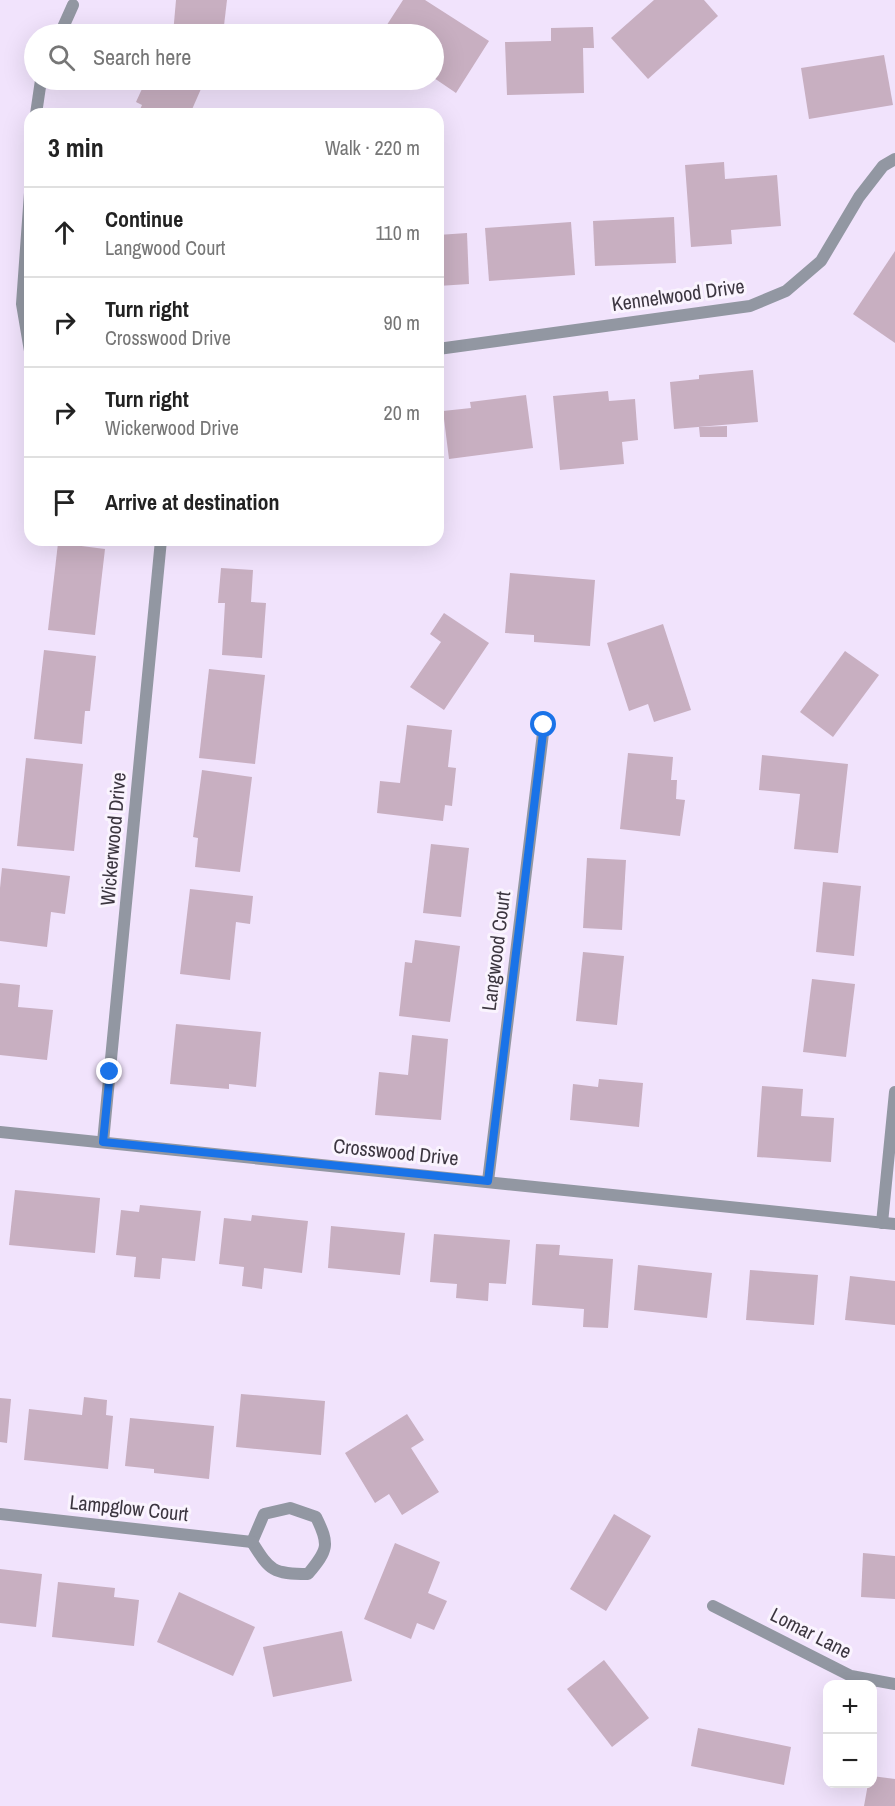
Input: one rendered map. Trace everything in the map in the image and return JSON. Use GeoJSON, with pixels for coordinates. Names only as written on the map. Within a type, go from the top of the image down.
{"type":"FeatureCollection","features":[{"type":"Feature","properties":{"kind":"street"},"geometry":{"type":"LineString","coordinates":[[64,24],[73,5]]}},
{"type":"Feature","properties":{"kind":"street"},"geometry":{"type":"LineString","coordinates":[[37,108],[40,90]]}},
{"type":"Feature","properties":{"kind":"street","name":"Kennelwood Drive"},"geometry":{"type":"LineString","coordinates":[[444,347],[750,306],[786,291],[821,261],[858,197],[883,166],[895,159]]}},
{"type":"Feature","properties":{"kind":"street"},"geometry":{"type":"LineString","coordinates":[[24,276],[22,304],[24,316]]}},
{"type":"Feature","properties":{"kind":"street","name":"Wickerwood Drive"},"geometry":{"type":"LineString","coordinates":[[103,1142],[160,546]]}},
{"type":"Feature","properties":{"kind":"street","name":"Langwood Court"},"geometry":{"type":"LineString","coordinates":[[488,1181],[544,725]]}},
{"type":"Feature","properties":{"kind":"street"},"geometry":{"type":"LineString","coordinates":[[882,1223],[895,1092]]}},
{"type":"Feature","properties":{"kind":"street","name":"Crosswood Drive"},"geometry":{"type":"LineString","coordinates":[[0,1132],[895,1224]]}},
{"type":"Feature","properties":{"kind":"street"},"geometry":{"type":"LineString","coordinates":[[290,1508],[316,1517],[325,1536],[323,1555],[308,1574],[284,1574],[266,1564],[252,1542],[264,1514],[290,1508]]}},
{"type":"Feature","properties":{"kind":"street","name":"Lampglow Court"},"geometry":{"type":"LineString","coordinates":[[0,1514],[252,1542]]}},
{"type":"Feature","properties":{"kind":"street","name":"Lomar Lane"},"geometry":{"type":"LineString","coordinates":[[713,1606],[851,1676],[895,1684]]}},
{"type":"Feature","properties":{"kind":"building"},"geometry":{"type":"Polygon","coordinates":[[[176,0],[227,0],[224,24],[174,24],[176,0]]]}},
{"type":"Feature","properties":{"kind":"building"},"geometry":{"type":"Polygon","coordinates":[[[403,0],[425,0],[489,41],[456,93],[444,85],[444,24],[387,24],[403,0]]]}},
{"type":"Feature","properties":{"kind":"building"},"geometry":{"type":"Polygon","coordinates":[[[654,0],[704,0],[718,16],[648,79],[611,38],[654,0]]]}},
{"type":"Feature","properties":{"kind":"building"},"geometry":{"type":"Polygon","coordinates":[[[593,27],[594,48],[583,48],[584,93],[507,95],[505,42],[551,41],[551,28],[593,27]]]}},
{"type":"Feature","properties":{"kind":"building"},"geometry":{"type":"Polygon","coordinates":[[[884,55],[893,105],[809,119],[801,68],[884,55]]]}},
{"type":"Feature","properties":{"kind":"building"},"geometry":{"type":"Polygon","coordinates":[[[141,90],[200,90],[193,108],[141,108],[142,105],[136,102],[141,90]]]}},
{"type":"Feature","properties":{"kind":"building"},"geometry":{"type":"Polygon","coordinates":[[[724,162],[725,179],[777,175],[781,226],[731,230],[732,244],[691,247],[685,165],[724,162]]]}},
{"type":"Feature","properties":{"kind":"building"},"geometry":{"type":"Polygon","coordinates":[[[674,217],[676,263],[595,266],[593,221],[674,217]]]}},
{"type":"Feature","properties":{"kind":"building"},"geometry":{"type":"Polygon","coordinates":[[[571,222],[575,275],[489,281],[485,228],[571,222]]]}},
{"type":"Feature","properties":{"kind":"building"},"geometry":{"type":"Polygon","coordinates":[[[467,233],[469,284],[444,286],[444,235],[467,233]]]}},
{"type":"Feature","properties":{"kind":"building"},"geometry":{"type":"Polygon","coordinates":[[[895,251],[895,343],[853,314],[895,251]]]}},
{"type":"Feature","properties":{"kind":"building"},"geometry":{"type":"Polygon","coordinates":[[[753,370],[758,422],[674,429],[670,382],[699,379],[699,375],[753,370]]]}},
{"type":"Feature","properties":{"kind":"building"},"geometry":{"type":"Polygon","coordinates":[[[608,391],[609,401],[635,399],[638,440],[622,442],[624,464],[560,470],[553,396],[608,391]]]}},
{"type":"Feature","properties":{"kind":"building"},"geometry":{"type":"Polygon","coordinates":[[[526,395],[533,448],[449,459],[444,411],[471,408],[470,402],[526,395]]]}},
{"type":"Feature","properties":{"kind":"building"},"geometry":{"type":"Polygon","coordinates":[[[727,426],[727,437],[700,437],[699,427],[727,426]]]}},
{"type":"Feature","properties":{"kind":"building"},"geometry":{"type":"Polygon","coordinates":[[[58,546],[105,549],[95,635],[48,630],[58,546]]]}},
{"type":"Feature","properties":{"kind":"building"},"geometry":{"type":"Polygon","coordinates":[[[221,568],[253,570],[251,602],[266,603],[262,658],[222,655],[225,603],[218,603],[221,568]]]}},
{"type":"Feature","properties":{"kind":"building"},"geometry":{"type":"Polygon","coordinates":[[[510,573],[595,580],[590,646],[534,642],[534,635],[505,633],[510,573]]]}},
{"type":"Feature","properties":{"kind":"building"},"geometry":{"type":"Polygon","coordinates":[[[444,613],[489,643],[444,710],[410,687],[441,642],[430,634],[444,613]]]}},
{"type":"Feature","properties":{"kind":"building"},"geometry":{"type":"Polygon","coordinates":[[[663,624],[691,710],[654,722],[648,704],[629,711],[607,643],[663,624]]]}},
{"type":"Feature","properties":{"kind":"building"},"geometry":{"type":"Polygon","coordinates":[[[44,650],[96,656],[90,711],[85,711],[82,744],[34,739],[44,650]]]}},
{"type":"Feature","properties":{"kind":"building"},"geometry":{"type":"Polygon","coordinates":[[[845,651],[879,675],[833,737],[800,712],[845,651]]]}},
{"type":"Feature","properties":{"kind":"building"},"geometry":{"type":"Polygon","coordinates":[[[209,669],[265,675],[255,764],[199,758],[209,669]]]}},
{"type":"Feature","properties":{"kind":"building"},"geometry":{"type":"Polygon","coordinates":[[[407,725],[452,730],[448,767],[456,768],[452,806],[445,805],[443,821],[377,813],[380,781],[400,783],[407,725]]]}},
{"type":"Feature","properties":{"kind":"building"},"geometry":{"type":"Polygon","coordinates":[[[628,753],[673,757],[671,780],[677,780],[676,799],[685,800],[680,836],[620,829],[628,753]]]}},
{"type":"Feature","properties":{"kind":"building"},"geometry":{"type":"Polygon","coordinates":[[[762,755],[848,764],[838,853],[794,849],[800,794],[759,790],[762,755]]]}},
{"type":"Feature","properties":{"kind":"building"},"geometry":{"type":"Polygon","coordinates":[[[26,758],[83,764],[74,851],[17,846],[26,758]]]}},
{"type":"Feature","properties":{"kind":"building"},"geometry":{"type":"Polygon","coordinates":[[[202,770],[252,777],[240,872],[195,867],[198,838],[193,837],[202,770]]]}},
{"type":"Feature","properties":{"kind":"building"},"geometry":{"type":"Polygon","coordinates":[[[431,844],[469,848],[461,917],[423,913],[431,844]]]}},
{"type":"Feature","properties":{"kind":"building"},"geometry":{"type":"Polygon","coordinates":[[[587,858],[626,860],[622,930],[583,928],[587,858]]]}},
{"type":"Feature","properties":{"kind":"building"},"geometry":{"type":"Polygon","coordinates":[[[2,868],[70,876],[65,914],[51,912],[47,947],[0,941],[2,868]]]}},
{"type":"Feature","properties":{"kind":"building"},"geometry":{"type":"Polygon","coordinates":[[[823,882],[861,886],[854,956],[816,952],[823,882]]]}},
{"type":"Feature","properties":{"kind":"building"},"geometry":{"type":"Polygon","coordinates":[[[190,889],[253,896],[250,924],[236,922],[230,980],[180,974],[190,889]]]}},
{"type":"Feature","properties":{"kind":"building"},"geometry":{"type":"Polygon","coordinates":[[[415,940],[460,946],[450,1022],[399,1016],[405,962],[412,963],[415,940]]]}},
{"type":"Feature","properties":{"kind":"building"},"geometry":{"type":"Polygon","coordinates":[[[583,952],[624,956],[617,1025],[576,1021],[583,952]]]}},
{"type":"Feature","properties":{"kind":"building"},"geometry":{"type":"Polygon","coordinates":[[[812,979],[855,984],[846,1057],[803,1052],[812,979]]]}},
{"type":"Feature","properties":{"kind":"building"},"geometry":{"type":"Polygon","coordinates":[[[0,983],[20,985],[18,1007],[53,1010],[47,1060],[0,1055],[0,983]]]}},
{"type":"Feature","properties":{"kind":"building"},"geometry":{"type":"Polygon","coordinates":[[[176,1024],[261,1032],[256,1087],[229,1084],[229,1089],[170,1084],[176,1024]]]}},
{"type":"Feature","properties":{"kind":"building"},"geometry":{"type":"Polygon","coordinates":[[[412,1035],[448,1039],[441,1120],[375,1115],[379,1072],[408,1075],[412,1035]]]}},
{"type":"Feature","properties":{"kind":"building"},"geometry":{"type":"Polygon","coordinates":[[[599,1079],[643,1083],[639,1127],[570,1120],[573,1084],[598,1087],[599,1079]]]}},
{"type":"Feature","properties":{"kind":"building"},"geometry":{"type":"Polygon","coordinates":[[[762,1086],[803,1089],[801,1116],[834,1118],[831,1162],[757,1157],[762,1086]]]}},
{"type":"Feature","properties":{"kind":"building"},"geometry":{"type":"Polygon","coordinates":[[[15,1190],[100,1198],[95,1253],[9,1245],[15,1190]]]}},
{"type":"Feature","properties":{"kind":"building"},"geometry":{"type":"Polygon","coordinates":[[[140,1205],[201,1211],[195,1261],[162,1258],[160,1279],[134,1277],[136,1257],[116,1255],[121,1210],[139,1212],[140,1205]]]}},
{"type":"Feature","properties":{"kind":"building"},"geometry":{"type":"Polygon","coordinates":[[[252,1215],[308,1221],[302,1273],[264,1268],[262,1289],[242,1286],[244,1267],[219,1264],[224,1218],[251,1221],[252,1215]]]}},
{"type":"Feature","properties":{"kind":"building"},"geometry":{"type":"Polygon","coordinates":[[[331,1226],[405,1233],[400,1275],[328,1268],[331,1226]]]}},
{"type":"Feature","properties":{"kind":"building"},"geometry":{"type":"Polygon","coordinates":[[[434,1234],[510,1240],[506,1284],[489,1283],[488,1301],[456,1298],[457,1284],[430,1282],[434,1234]]]}},
{"type":"Feature","properties":{"kind":"building"},"geometry":{"type":"Polygon","coordinates":[[[536,1244],[560,1245],[559,1255],[613,1259],[608,1328],[583,1327],[584,1309],[532,1305],[536,1244]]]}},
{"type":"Feature","properties":{"kind":"building"},"geometry":{"type":"Polygon","coordinates":[[[638,1265],[712,1273],[707,1318],[634,1310],[638,1265]]]}},
{"type":"Feature","properties":{"kind":"building"},"geometry":{"type":"Polygon","coordinates":[[[750,1270],[818,1275],[814,1325],[746,1320],[750,1270]]]}},
{"type":"Feature","properties":{"kind":"building"},"geometry":{"type":"Polygon","coordinates":[[[850,1276],[895,1281],[895,1325],[845,1320],[850,1276]]]}},
{"type":"Feature","properties":{"kind":"building"},"geometry":{"type":"Polygon","coordinates":[[[241,1394],[325,1401],[321,1455],[236,1447],[241,1394]]]}},
{"type":"Feature","properties":{"kind":"building"},"geometry":{"type":"Polygon","coordinates":[[[84,1397],[107,1400],[106,1415],[113,1416],[108,1469],[24,1460],[29,1409],[82,1415],[84,1397]]]}},
{"type":"Feature","properties":{"kind":"building"},"geometry":{"type":"Polygon","coordinates":[[[0,1398],[11,1399],[7,1443],[0,1442],[0,1398]]]}},
{"type":"Feature","properties":{"kind":"building"},"geometry":{"type":"Polygon","coordinates":[[[407,1414],[424,1440],[411,1448],[439,1492],[402,1515],[389,1494],[375,1503],[345,1453],[407,1414]]]}},
{"type":"Feature","properties":{"kind":"building"},"geometry":{"type":"Polygon","coordinates":[[[130,1418],[214,1426],[209,1479],[154,1473],[154,1469],[125,1466],[130,1418]]]}},
{"type":"Feature","properties":{"kind":"building"},"geometry":{"type":"Polygon","coordinates":[[[614,1514],[651,1536],[606,1611],[570,1589],[614,1514]]]}},
{"type":"Feature","properties":{"kind":"building"},"geometry":{"type":"Polygon","coordinates":[[[395,1543],[440,1562],[428,1593],[447,1601],[434,1630],[417,1623],[411,1639],[364,1619],[395,1543]]]}},
{"type":"Feature","properties":{"kind":"building"},"geometry":{"type":"Polygon","coordinates":[[[863,1553],[895,1556],[895,1599],[861,1597],[863,1553]]]}},
{"type":"Feature","properties":{"kind":"building"},"geometry":{"type":"Polygon","coordinates":[[[0,1569],[42,1574],[36,1627],[0,1623],[0,1569]]]}},
{"type":"Feature","properties":{"kind":"building"},"geometry":{"type":"Polygon","coordinates":[[[58,1582],[115,1588],[114,1597],[139,1600],[134,1646],[52,1637],[58,1582]]]}},
{"type":"Feature","properties":{"kind":"building"},"geometry":{"type":"Polygon","coordinates":[[[179,1592],[255,1627],[233,1676],[157,1642],[179,1592]]]}},
{"type":"Feature","properties":{"kind":"building"},"geometry":{"type":"Polygon","coordinates":[[[342,1631],[352,1681],[273,1697],[263,1647],[342,1631]]]}},
{"type":"Feature","properties":{"kind":"building"},"geometry":{"type":"Polygon","coordinates":[[[604,1660],[649,1718],[612,1747],[567,1689],[604,1660]]]}},
{"type":"Feature","properties":{"kind":"building"},"geometry":{"type":"Polygon","coordinates":[[[698,1728],[791,1747],[784,1785],[691,1766],[698,1728]]]}},
{"type":"Feature","properties":{"kind":"building"},"geometry":{"type":"Polygon","coordinates":[[[877,1777],[895,1779],[895,1806],[864,1806],[867,1788],[877,1788],[877,1777]]]}},
{"type":"Feature","properties":{"kind":"route"},"geometry":{"type":"LineString","coordinates":[[110,1072],[103,1142],[488,1181],[544,725]]}}]}
